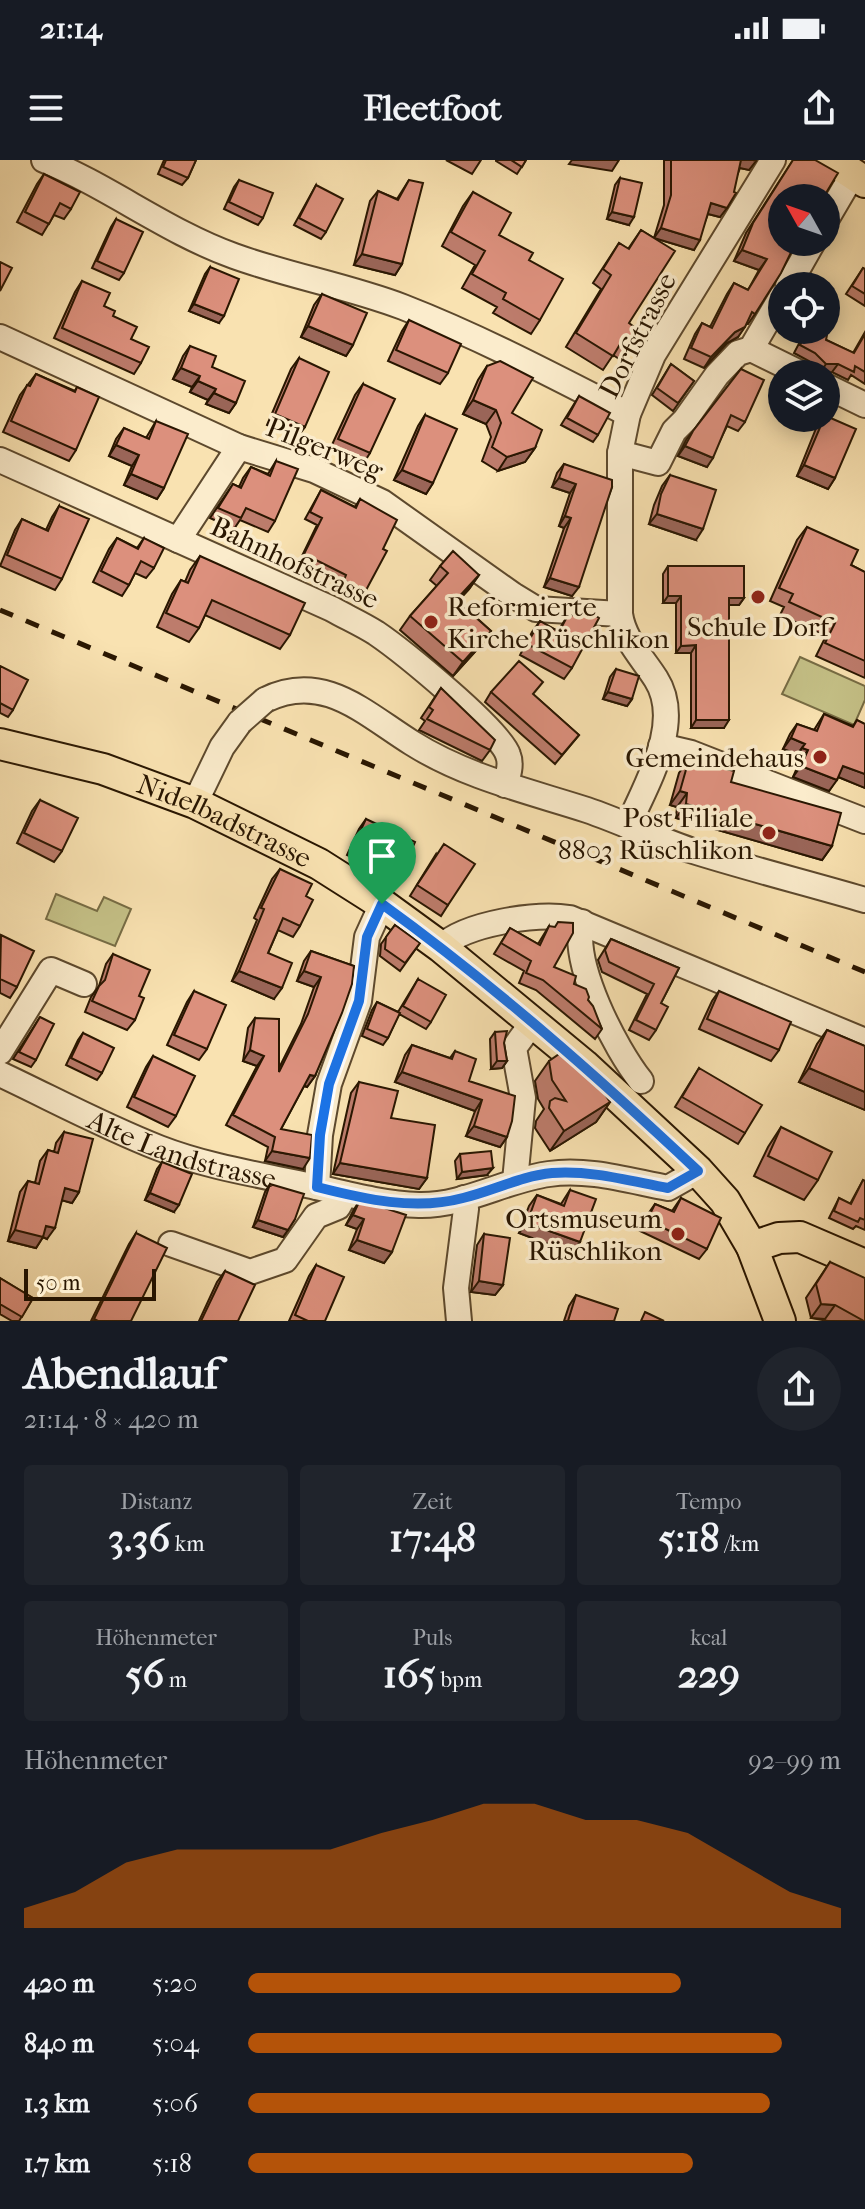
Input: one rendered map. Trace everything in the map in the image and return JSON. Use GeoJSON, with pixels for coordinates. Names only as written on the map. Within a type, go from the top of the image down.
{"type":"FeatureCollection","features":[{"type":"Feature","properties":{"kind":"main road","name":"Nidelbadstrasse"},"geometry":{"type":"LineString","coordinates":[[0,744],[103,769],[195,803],[319,864],[441,947],[584,1065],[698,1171],[725,1201],[752,1247],[780,1321]]}},
{"type":"Feature","properties":{"kind":"main road"},"geometry":{"type":"LineString","coordinates":[[752,1247],[779,1238],[800,1237],[865,1265]]}},
{"type":"Feature","properties":{"kind":"street"},"geometry":{"type":"LineString","coordinates":[[44,160],[71,171],[181,232],[233,256],[402,307],[501,349],[628,414]]}},
{"type":"Feature","properties":{"kind":"street","name":"Dorfstrasse"},"geometry":{"type":"LineString","coordinates":[[628,826],[661,746],[666,710],[660,685],[626,636],[620,614],[620,453],[628,414],[653,355],[773,160]]}},
{"type":"Feature","properties":{"kind":"street"},"geometry":{"type":"LineString","coordinates":[[840,192],[850,172]]}},
{"type":"Feature","properties":{"kind":"street"},"geometry":{"type":"LineString","coordinates":[[620,453],[658,463],[674,431],[717,375],[738,353],[751,349],[768,320]]}},
{"type":"Feature","properties":{"kind":"street","name":"Pilgerweg"},"geometry":{"type":"LineString","coordinates":[[0,337],[239,447],[314,470],[382,502],[536,609],[620,614]]}},
{"type":"Feature","properties":{"kind":"street"},"geometry":{"type":"LineString","coordinates":[[751,349],[773,360]]}},
{"type":"Feature","properties":{"kind":"street"},"geometry":{"type":"LineString","coordinates":[[840,393],[865,405]]}},
{"type":"Feature","properties":{"kind":"street"},"geometry":{"type":"LineString","coordinates":[[178,540],[239,447]]}},
{"type":"Feature","properties":{"kind":"street","name":"Bahnhofstrasse"},"geometry":{"type":"LineString","coordinates":[[0,460],[332,609],[375,633],[479,720],[505,747],[510,765],[505,785]]}},
{"type":"Feature","properties":{"kind":"street"},"geometry":{"type":"LineString","coordinates":[[195,803],[222,747],[240,722],[265,700],[295,689],[316,690],[334,695],[456,766],[505,785],[589,811],[688,849],[865,900]]}},
{"type":"Feature","properties":{"kind":"street"},"geometry":{"type":"LineString","coordinates":[[661,746],[691,753],[865,821]]}},
{"type":"Feature","properties":{"kind":"street"},"geometry":{"type":"LineString","coordinates":[[317,1187],[320,1135],[329,1084],[359,1001],[367,937],[382,904]]}},
{"type":"Feature","properties":{"kind":"street"},"geometry":{"type":"LineString","coordinates":[[441,947],[464,931],[556,916],[582,922],[865,1041]]}},
{"type":"Feature","properties":{"kind":"street"},"geometry":{"type":"LineString","coordinates":[[582,922],[580,931],[586,972],[594,997],[615,1040],[641,1081]]}},
{"type":"Feature","properties":{"kind":"street"},"geometry":{"type":"LineString","coordinates":[[0,1052],[51,970],[84,984]]}},
{"type":"Feature","properties":{"kind":"street"},"geometry":{"type":"LineString","coordinates":[[515,1181],[523,1098],[514,1048],[533,1022]]}},
{"type":"Feature","properties":{"kind":"street","name":"Alte Landstrasse"},"geometry":{"type":"LineString","coordinates":[[0,1074],[159,1148],[203,1163],[345,1194],[420,1205],[464,1198],[551,1173],[589,1173],[668,1188],[698,1171]]}},
{"type":"Feature","properties":{"kind":"street"},"geometry":{"type":"LineString","coordinates":[[171,1244],[250,1272],[285,1260],[316,1216],[338,1207],[345,1194]]}},
{"type":"Feature","properties":{"kind":"street"},"geometry":{"type":"LineString","coordinates":[[459,1321],[456,1288],[466,1209],[464,1198]]}},
{"type":"Feature","properties":{"kind":"shaded area"},"geometry":{"type":"Polygon","coordinates":[[[800,657],[865,686],[865,700],[854,725],[782,694],[800,657]]]}},
{"type":"Feature","properties":{"kind":"shaded area"},"geometry":{"type":"Polygon","coordinates":[[[56,894],[97,911],[104,897],[131,909],[115,946],[46,919],[56,894]]]}},
{"type":"Feature","properties":{"kind":"building"},"geometry":{"type":"Polygon","coordinates":[[[166,160],[196,160],[188,178],[163,167],[166,160]]]}},
{"type":"Feature","properties":{"kind":"building"},"geometry":{"type":"Polygon","coordinates":[[[511,160],[526,160],[522,167],[511,160]]]}},
{"type":"Feature","properties":{"kind":"building"},"geometry":{"type":"Polygon","coordinates":[[[671,160],[741,160],[736,193],[727,208],[711,203],[700,240],[661,228],[671,195],[671,160]]]}},
{"type":"Feature","properties":{"kind":"building"},"geometry":{"type":"Polygon","coordinates":[[[793,160],[815,160],[838,173],[831,184],[778,184],[793,160]]]}},
{"type":"Feature","properties":{"kind":"building"},"geometry":{"type":"Polygon","coordinates":[[[44,174],[80,192],[71,209],[60,203],[49,224],[25,212],[44,174]]]}},
{"type":"Feature","properties":{"kind":"building"},"geometry":{"type":"Polygon","coordinates":[[[620,178],[642,183],[634,217],[612,212],[620,178]]]}},
{"type":"Feature","properties":{"kind":"building"},"geometry":{"type":"Polygon","coordinates":[[[239,180],[273,193],[263,218],[229,202],[239,180]]]}},
{"type":"Feature","properties":{"kind":"building"},"geometry":{"type":"Polygon","coordinates":[[[409,180],[423,183],[402,264],[362,254],[378,191],[398,200],[409,180]]]}},
{"type":"Feature","properties":{"kind":"building"},"geometry":{"type":"Polygon","coordinates":[[[316,185],[343,199],[326,232],[299,218],[316,185]]]}},
{"type":"Feature","properties":{"kind":"building"},"geometry":{"type":"Polygon","coordinates":[[[473,192],[511,213],[499,235],[533,253],[529,260],[563,279],[540,320],[503,299],[506,293],[472,274],[485,251],[451,232],[473,192]]]}},
{"type":"Feature","properties":{"kind":"building"},"geometry":{"type":"Polygon","coordinates":[[[768,199],[768,256],[789,256],[781,272],[768,272],[768,294],[755,314],[752,312],[745,327],[735,332],[711,357],[691,348],[702,323],[712,328],[734,283],[748,290],[767,259],[742,250],[753,223],[768,199]]]}},
{"type":"Feature","properties":{"kind":"building"},"geometry":{"type":"Polygon","coordinates":[[[116,219],[143,232],[124,273],[97,261],[116,219]]]}},
{"type":"Feature","properties":{"kind":"building"},"geometry":{"type":"Polygon","coordinates":[[[641,230],[675,251],[629,323],[642,333],[633,348],[622,341],[613,356],[576,333],[611,275],[603,269],[619,243],[629,249],[641,230]]]}},
{"type":"Feature","properties":{"kind":"building"},"geometry":{"type":"Polygon","coordinates":[[[0,262],[12,268],[0,291],[0,262]]]}},
{"type":"Feature","properties":{"kind":"building"},"geometry":{"type":"Polygon","coordinates":[[[210,267],[239,279],[224,316],[194,304],[210,267]]]}},
{"type":"Feature","properties":{"kind":"building"},"geometry":{"type":"Polygon","coordinates":[[[865,269],[865,294],[852,286],[865,269]]]}},
{"type":"Feature","properties":{"kind":"building"},"geometry":{"type":"Polygon","coordinates":[[[82,281],[110,293],[104,306],[115,311],[113,316],[137,327],[131,339],[149,347],[141,363],[62,328],[82,281]]]}},
{"type":"Feature","properties":{"kind":"building"},"geometry":{"type":"Polygon","coordinates":[[[322,294],[367,313],[353,345],[308,326],[322,294]]]}},
{"type":"Feature","properties":{"kind":"building"},"geometry":{"type":"Polygon","coordinates":[[[409,320],[461,344],[448,373],[396,350],[409,320]]]}},
{"type":"Feature","properties":{"kind":"building"},"geometry":{"type":"Polygon","coordinates":[[[865,334],[865,372],[855,366],[854,372],[840,365],[840,360],[822,360],[800,345],[835,344],[854,353],[865,334]]]}},
{"type":"Feature","properties":{"kind":"building"},"geometry":{"type":"Polygon","coordinates":[[[190,346],[216,356],[212,367],[245,381],[236,403],[198,381],[200,376],[181,368],[190,346]]]}},
{"type":"Feature","properties":{"kind":"building"},"geometry":{"type":"Polygon","coordinates":[[[299,358],[329,372],[305,427],[275,414],[299,358]]]}},
{"type":"Feature","properties":{"kind":"building"},"geometry":{"type":"Polygon","coordinates":[[[500,361],[533,378],[512,413],[542,430],[535,448],[507,457],[492,447],[501,423],[496,410],[473,400],[487,366],[500,361]]]}},
{"type":"Feature","properties":{"kind":"building"},"geometry":{"type":"Polygon","coordinates":[[[671,364],[694,381],[678,403],[657,388],[671,364]]]}},
{"type":"Feature","properties":{"kind":"building"},"geometry":{"type":"Polygon","coordinates":[[[741,369],[764,380],[745,422],[731,415],[713,458],[685,446],[693,431],[741,369]]]}},
{"type":"Feature","properties":{"kind":"building"},"geometry":{"type":"Polygon","coordinates":[[[36,374],[75,392],[77,387],[99,397],[76,450],[11,421],[27,385],[30,386],[36,374]]]}},
{"type":"Feature","properties":{"kind":"building"},"geometry":{"type":"Polygon","coordinates":[[[363,384],[395,399],[370,453],[338,439],[363,384]]]}},
{"type":"Feature","properties":{"kind":"building"},"geometry":{"type":"Polygon","coordinates":[[[579,396],[610,413],[598,435],[567,418],[579,396]]]}},
{"type":"Feature","properties":{"kind":"building"},"geometry":{"type":"Polygon","coordinates":[[[425,415],[457,429],[433,483],[402,470],[425,415]]]}},
{"type":"Feature","properties":{"kind":"building"},"geometry":{"type":"Polygon","coordinates":[[[156,421],[188,434],[164,488],[131,474],[139,455],[116,445],[124,428],[149,439],[156,421]]]}},
{"type":"Feature","properties":{"kind":"building"},"geometry":{"type":"Polygon","coordinates":[[[840,422],[856,429],[835,478],[804,465],[818,432],[840,432],[840,422]]]}},
{"type":"Feature","properties":{"kind":"building"},"geometry":{"type":"Polygon","coordinates":[[[276,461],[298,469],[275,521],[246,508],[241,518],[218,508],[233,484],[241,488],[251,467],[270,476],[276,461]]]}},
{"type":"Feature","properties":{"kind":"building"},"geometry":{"type":"Polygon","coordinates":[[[564,464],[612,480],[579,587],[550,578],[571,518],[565,516],[576,484],[559,478],[564,464]]]}},
{"type":"Feature","properties":{"kind":"building"},"geometry":{"type":"Polygon","coordinates":[[[670,475],[716,490],[703,529],[657,514],[661,494],[670,475]]]}},
{"type":"Feature","properties":{"kind":"building"},"geometry":{"type":"Polygon","coordinates":[[[321,490],[356,508],[360,499],[397,520],[383,549],[387,551],[365,592],[344,580],[346,575],[304,554],[322,518],[310,512],[321,490]]]}},
{"type":"Feature","properties":{"kind":"building"},"geometry":{"type":"Polygon","coordinates":[[[59,506],[89,519],[62,579],[7,555],[22,519],[48,531],[59,506]]]}},
{"type":"Feature","properties":{"kind":"building"},"geometry":{"type":"Polygon","coordinates":[[[807,527],[858,550],[851,565],[865,572],[865,661],[825,643],[835,623],[789,602],[793,594],[779,588],[807,527]]]}},
{"type":"Feature","properties":{"kind":"building"},"geometry":{"type":"Polygon","coordinates":[[[117,538],[138,549],[144,538],[164,548],[154,568],[141,561],[129,585],[101,571],[117,538]]]}},
{"type":"Feature","properties":{"kind":"building","name":"Reformierte Kirche Rüschlikon"},"geometry":{"type":"Polygon","coordinates":[[[453,551],[479,575],[456,600],[491,631],[463,662],[410,616],[448,573],[440,566],[453,551]]]}},
{"type":"Feature","properties":{"kind":"building"},"geometry":{"type":"Polygon","coordinates":[[[200,556],[305,603],[290,635],[212,600],[199,628],[166,613],[181,580],[188,583],[200,556]]]}},
{"type":"Feature","properties":{"kind":"building"},"geometry":{"type":"Polygon","coordinates":[[[668,566],[744,566],[744,598],[729,598],[729,720],[696,720],[696,645],[681,646],[681,596],[668,596],[668,566]]]}},
{"type":"Feature","properties":{"kind":"building"},"geometry":{"type":"Polygon","coordinates":[[[568,615],[599,618],[572,668],[527,644],[540,621],[559,632],[568,615]]]}},
{"type":"Feature","properties":{"kind":"building"},"geometry":{"type":"Polygon","coordinates":[[[519,661],[543,682],[533,694],[579,735],[562,755],[491,692],[519,661]]]}},
{"type":"Feature","properties":{"kind":"building"},"geometry":{"type":"Polygon","coordinates":[[[0,666],[28,680],[13,710],[0,703],[0,666]]]}},
{"type":"Feature","properties":{"kind":"building"},"geometry":{"type":"Polygon","coordinates":[[[616,669],[639,676],[632,699],[608,692],[616,669]]]}},
{"type":"Feature","properties":{"kind":"building"},"geometry":{"type":"Polygon","coordinates":[[[441,688],[495,740],[490,750],[427,719],[433,710],[429,707],[441,688]]]}},
{"type":"Feature","properties":{"kind":"building"},"geometry":{"type":"Polygon","coordinates":[[[824,714],[853,727],[857,720],[865,724],[865,774],[843,766],[837,780],[801,766],[808,750],[802,748],[805,744],[791,738],[797,724],[817,731],[824,714]]]}},
{"type":"Feature","properties":{"kind":"building"},"geometry":{"type":"Polygon","coordinates":[[[689,759],[734,771],[731,782],[841,813],[832,846],[686,804],[687,793],[680,791],[689,759]]]}},
{"type":"Feature","properties":{"kind":"building"},"geometry":{"type":"Polygon","coordinates":[[[40,800],[78,818],[62,851],[24,833],[40,800]]]}},
{"type":"Feature","properties":{"kind":"building"},"geometry":{"type":"Polygon","coordinates":[[[366,819],[415,842],[404,867],[354,844],[366,819]]]}},
{"type":"Feature","properties":{"kind":"building"},"geometry":{"type":"Polygon","coordinates":[[[444,844],[475,864],[448,905],[417,885],[444,844]]]}},
{"type":"Feature","properties":{"kind":"building"},"geometry":{"type":"Polygon","coordinates":[[[280,869],[312,884],[306,896],[313,900],[300,926],[283,918],[268,953],[292,963],[282,988],[239,971],[264,909],[261,908],[280,869]]]}},
{"type":"Feature","properties":{"kind":"building"},"geometry":{"type":"Polygon","coordinates":[[[558,922],[573,923],[573,933],[554,967],[576,976],[574,984],[586,989],[602,1029],[543,980],[526,973],[531,961],[501,943],[510,928],[540,945],[549,926],[555,927],[558,922]]]}},
{"type":"Feature","properties":{"kind":"building"},"geometry":{"type":"Polygon","coordinates":[[[395,925],[420,943],[405,963],[385,949],[386,937],[395,925]]]}},
{"type":"Feature","properties":{"kind":"building"},"geometry":{"type":"Polygon","coordinates":[[[1,935],[34,951],[17,987],[0,979],[1,935]]]}},
{"type":"Feature","properties":{"kind":"building"},"geometry":{"type":"Polygon","coordinates":[[[611,939],[679,968],[661,1003],[668,1007],[656,1030],[636,1020],[654,984],[609,962],[605,950],[611,939]]]}},
{"type":"Feature","properties":{"kind":"building"},"geometry":{"type":"Polygon","coordinates":[[[311,951],[354,966],[352,984],[342,1013],[315,1076],[310,1075],[281,1129],[312,1135],[310,1158],[272,1151],[275,1137],[233,1115],[264,1056],[250,1050],[255,1018],[279,1019],[279,1072],[308,1014],[321,977],[304,971],[311,951]]]}},
{"type":"Feature","properties":{"kind":"building"},"geometry":{"type":"Polygon","coordinates":[[[113,954],[150,970],[139,996],[144,998],[135,1020],[92,1001],[105,980],[113,954]]]}},
{"type":"Feature","properties":{"kind":"building"},"geometry":{"type":"Polygon","coordinates":[[[418,979],[446,995],[431,1022],[403,1006],[418,979]]]}},
{"type":"Feature","properties":{"kind":"building"},"geometry":{"type":"Polygon","coordinates":[[[194,991],[226,1005],[207,1049],[174,1035],[194,991]]]}},
{"type":"Feature","properties":{"kind":"building"},"geometry":{"type":"Polygon","coordinates":[[[719,991],[791,1022],[779,1050],[707,1019],[719,991]]]}},
{"type":"Feature","properties":{"kind":"building"},"geometry":{"type":"Polygon","coordinates":[[[377,1002],[400,1013],[388,1038],[367,1029],[377,1002]]]}},
{"type":"Feature","properties":{"kind":"building"},"geometry":{"type":"Polygon","coordinates":[[[40,1017],[54,1024],[36,1060],[19,1052],[40,1017]]]}},
{"type":"Feature","properties":{"kind":"building"},"geometry":{"type":"Polygon","coordinates":[[[827,1030],[865,1046],[865,1092],[809,1068],[827,1030]]]}},
{"type":"Feature","properties":{"kind":"building"},"geometry":{"type":"Polygon","coordinates":[[[507,1031],[504,1043],[507,1061],[497,1061],[495,1032],[507,1031]]]}},
{"type":"Feature","properties":{"kind":"building"},"geometry":{"type":"Polygon","coordinates":[[[83,1033],[114,1048],[102,1073],[71,1058],[83,1033]]]}},
{"type":"Feature","properties":{"kind":"building"},"geometry":{"type":"Polygon","coordinates":[[[412,1045],[452,1059],[455,1051],[476,1059],[469,1081],[515,1096],[507,1137],[474,1126],[482,1100],[402,1072],[412,1045]]]}},
{"type":"Feature","properties":{"kind":"building"},"geometry":{"type":"Polygon","coordinates":[[[565,1050],[574,1064],[582,1059],[610,1102],[564,1131],[549,1108],[550,1101],[555,1098],[566,1101],[552,1080],[549,1061],[565,1050]]]}},
{"type":"Feature","properties":{"kind":"building"},"geometry":{"type":"Polygon","coordinates":[[[153,1056],[195,1076],[176,1116],[134,1097],[153,1056]]]}},
{"type":"Feature","properties":{"kind":"building"},"geometry":{"type":"Polygon","coordinates":[[[699,1068],[762,1105],[745,1133],[682,1097],[699,1068]]]}},
{"type":"Feature","properties":{"kind":"building"},"geometry":{"type":"Polygon","coordinates":[[[359,1082],[398,1091],[391,1118],[435,1125],[427,1178],[340,1163],[359,1082]]]}},
{"type":"Feature","properties":{"kind":"building"},"geometry":{"type":"Polygon","coordinates":[[[781,1127],[832,1152],[818,1180],[768,1156],[781,1127]]]}},
{"type":"Feature","properties":{"kind":"building"},"geometry":{"type":"Polygon","coordinates":[[[64,1132],[93,1139],[79,1192],[65,1188],[55,1228],[46,1226],[43,1237],[15,1230],[28,1181],[39,1184],[48,1150],[58,1153],[64,1132]]]}},
{"type":"Feature","properties":{"kind":"building"},"geometry":{"type":"Polygon","coordinates":[[[491,1151],[493,1168],[462,1172],[460,1154],[491,1151]]]}},
{"type":"Feature","properties":{"kind":"building"},"geometry":{"type":"Polygon","coordinates":[[[162,1162],[192,1174],[179,1205],[150,1193],[162,1162]]]}},
{"type":"Feature","properties":{"kind":"building"},"geometry":{"type":"Polygon","coordinates":[[[863,1180],[865,1220],[860,1218],[858,1222],[834,1211],[839,1198],[851,1204],[863,1180]]]}},
{"type":"Feature","properties":{"kind":"building"},"geometry":{"type":"Polygon","coordinates":[[[270,1184],[304,1194],[288,1230],[258,1220],[270,1184]]]}},
{"type":"Feature","properties":{"kind":"building"},"geometry":{"type":"Polygon","coordinates":[[[570,1190],[596,1199],[580,1242],[527,1223],[537,1195],[564,1206],[570,1190]]]}},
{"type":"Feature","properties":{"kind":"building"},"geometry":{"type":"Polygon","coordinates":[[[681,1198],[721,1218],[707,1249],[647,1220],[655,1204],[674,1212],[681,1198]]]}},
{"type":"Feature","properties":{"kind":"building"},"geometry":{"type":"Polygon","coordinates":[[[360,1200],[406,1215],[392,1252],[357,1240],[364,1219],[353,1215],[360,1200]]]}},
{"type":"Feature","properties":{"kind":"building"},"geometry":{"type":"Polygon","coordinates":[[[136,1233],[167,1248],[131,1321],[98,1321],[94,1319],[136,1233]]]}},
{"type":"Feature","properties":{"kind":"building"},"geometry":{"type":"Polygon","coordinates":[[[484,1234],[510,1238],[503,1285],[479,1281],[484,1234]]]}},
{"type":"Feature","properties":{"kind":"building"},"geometry":{"type":"Polygon","coordinates":[[[830,1262],[865,1278],[865,1321],[835,1305],[821,1304],[816,1284],[830,1262]]]}},
{"type":"Feature","properties":{"kind":"building"},"geometry":{"type":"Polygon","coordinates":[[[316,1265],[344,1277],[325,1321],[308,1321],[295,1315],[316,1265]]]}},
{"type":"Feature","properties":{"kind":"building"},"geometry":{"type":"Polygon","coordinates":[[[225,1271],[255,1285],[238,1321],[201,1321],[225,1271]]]}},
{"type":"Feature","properties":{"kind":"building"},"geometry":{"type":"Polygon","coordinates":[[[0,1278],[33,1298],[22,1317],[0,1304],[0,1278]]]}},
{"type":"Feature","properties":{"kind":"building"},"geometry":{"type":"Polygon","coordinates":[[[576,1295],[618,1309],[614,1321],[568,1321],[576,1295]]]}},
{"type":"Feature","properties":{"kind":"building"},"geometry":{"type":"Polygon","coordinates":[[[645,1312],[664,1321],[641,1321],[645,1312]]]}},
{"type":"Feature","properties":{"kind":"railway"},"geometry":{"type":"LineString","coordinates":[[0,610],[865,972]]}},
{"type":"Feature","properties":{"kind":"place","name":"Schule Dorf"},"geometry":{"type":"Point","coordinates":[758,597]}},
{"type":"Feature","properties":{"kind":"place","name":"Reformierte Kirche Rüschlikon"},"geometry":{"type":"Point","coordinates":[431,622]}},
{"type":"Feature","properties":{"kind":"place","name":"Gemeindehaus"},"geometry":{"type":"Point","coordinates":[820,757]}},
{"type":"Feature","properties":{"kind":"place","name":"Post Filiale 8803 Rüschlikon"},"geometry":{"type":"Point","coordinates":[769,833]}},
{"type":"Feature","properties":{"kind":"place","name":"Ortsmuseum Rüschlikon"},"geometry":{"type":"Point","coordinates":[678,1234]}},
{"type":"Feature","properties":{"kind":"route"},"geometry":{"type":"LineString","coordinates":[[382,904],[498,992],[584,1065],[698,1171],[668,1188],[589,1173],[551,1173],[464,1198],[420,1205],[317,1187],[320,1135],[329,1084],[359,1001],[367,937],[382,904]]}}]}
